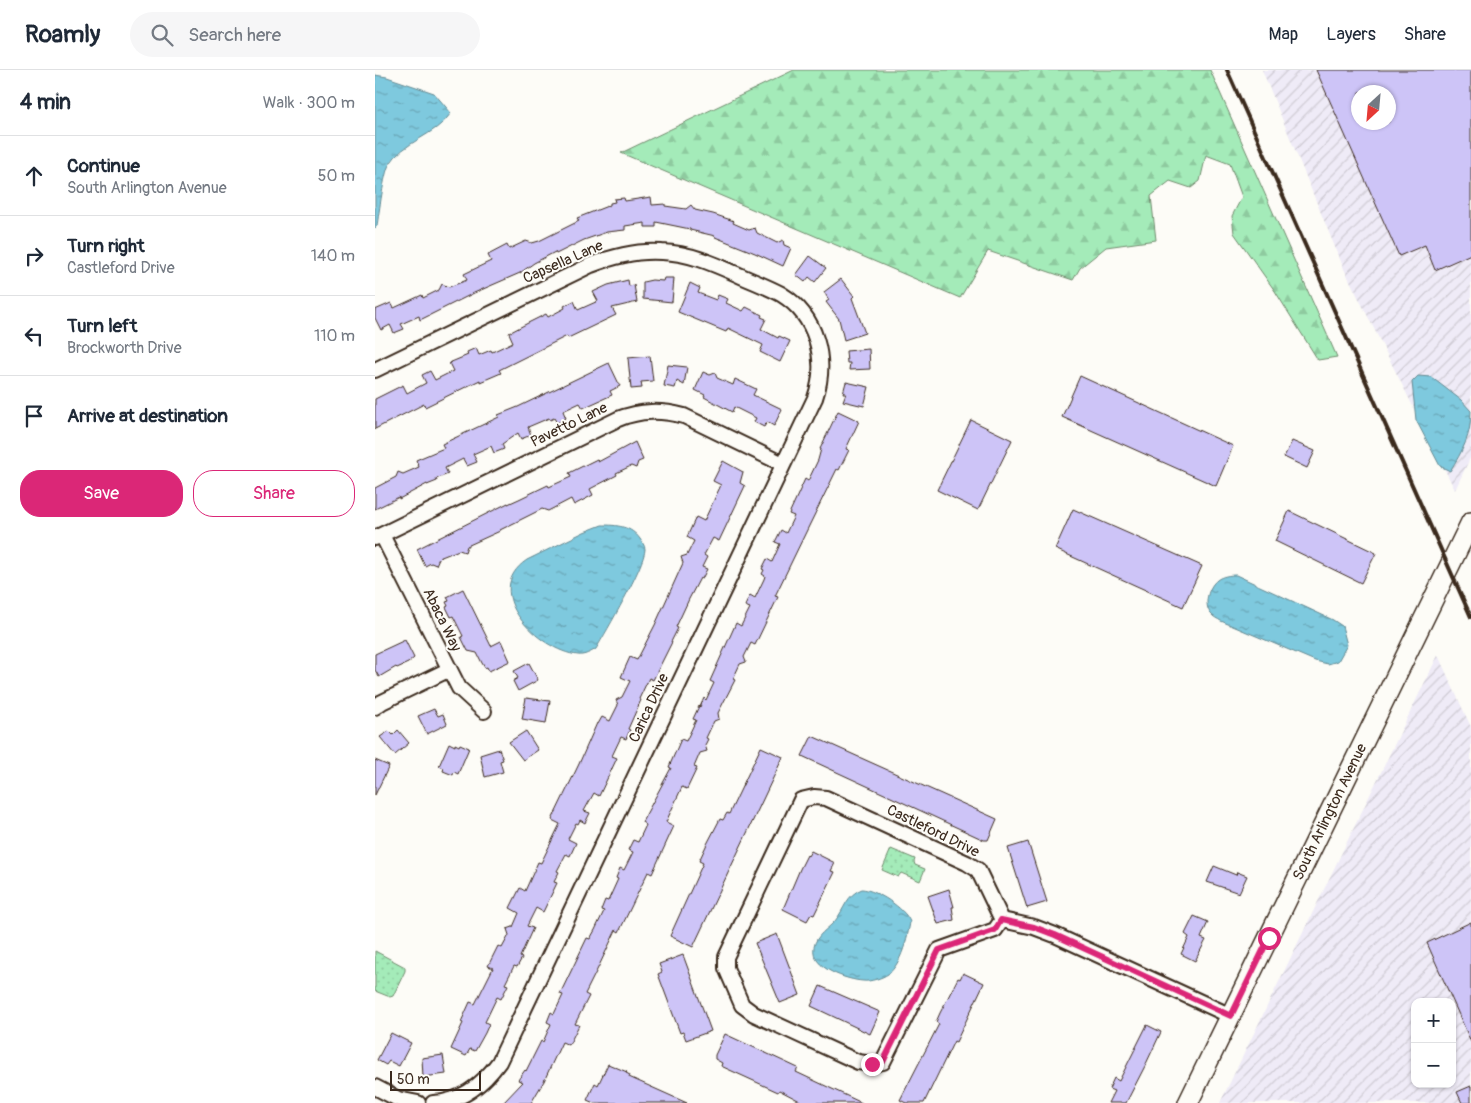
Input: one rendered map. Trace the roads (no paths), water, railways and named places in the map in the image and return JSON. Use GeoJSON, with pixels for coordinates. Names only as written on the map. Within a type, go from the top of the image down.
{"type":"FeatureCollection","features":[{"type":"Feature","properties":{"kind":"main road","name":"South Arlington Avenue"},"geometry":{"type":"LineString","coordinates":[[1188,1103],[1471,522]]}},
{"type":"Feature","properties":{"kind":"street","name":"Capsella Lane"},"geometry":{"type":"LineString","coordinates":[[375,370],[591,265],[622,254],[663,252],[695,258],[779,293],[798,308]]}},
{"type":"Feature","properties":{"kind":"street","name":"Carica Drive"},"geometry":{"type":"LineString","coordinates":[[433,1103],[461,1096],[479,1085],[499,1062],[815,398],[821,374],[821,360],[816,338],[806,318],[798,308]]}},
{"type":"Feature","properties":{"kind":"street","name":"Pavetto Lane"},"geometry":{"type":"LineString","coordinates":[[378,537],[618,420],[643,412],[667,411],[684,416],[783,464]]}},
{"type":"Feature","properties":{"kind":"street","name":"Abaca Way"},"geometry":{"type":"LineString","coordinates":[[378,537],[448,670],[459,688],[484,711]]}},
{"type":"Feature","properties":{"kind":"street"},"geometry":{"type":"LineString","coordinates":[[375,707],[448,670]]}},
{"type":"Feature","properties":{"kind":"street","name":"Castleford Drive"},"geometry":{"type":"LineString","coordinates":[[813,797],[826,798],[967,863],[978,870],[1001,920],[995,930],[939,950],[883,1062],[872,1064],[858,1062],[754,1014],[741,1005],[726,968],[726,956],[801,800],[813,797]]}},
{"type":"Feature","properties":{"kind":"street"},"geometry":{"type":"LineString","coordinates":[[1001,920],[1034,927],[1055,935],[1231,1016]]}},
{"type":"Feature","properties":{"kind":"street"},"geometry":{"type":"LineString","coordinates":[[375,1087],[399,1099],[417,1103]]}},
{"type":"Feature","properties":{"kind":"water"},"geometry":{"type":"Polygon","coordinates":[[[375,75],[387,77],[434,93],[451,113],[445,121],[402,150],[389,165],[377,226],[375,228],[375,75]]]}},
{"type":"Feature","properties":{"kind":"water"},"geometry":{"type":"Polygon","coordinates":[[[1418,376],[1431,377],[1461,400],[1471,411],[1470,428],[1459,456],[1450,471],[1440,466],[1416,420],[1412,382],[1418,376]]]}},
{"type":"Feature","properties":{"kind":"water"},"geometry":{"type":"Polygon","coordinates":[[[602,525],[618,526],[632,531],[645,549],[639,569],[596,649],[578,655],[563,651],[547,643],[532,632],[520,618],[512,603],[509,588],[514,573],[527,560],[602,525]]]}},
{"type":"Feature","properties":{"kind":"water"},"geometry":{"type":"Polygon","coordinates":[[[1236,575],[1333,620],[1342,626],[1347,645],[1338,661],[1328,664],[1315,661],[1213,616],[1207,606],[1211,587],[1221,578],[1236,575]]]}},
{"type":"Feature","properties":{"kind":"water"},"geometry":{"type":"Polygon","coordinates":[[[862,889],[875,893],[889,901],[902,911],[910,922],[903,950],[893,970],[883,977],[866,981],[848,978],[831,972],[818,961],[814,954],[817,939],[835,921],[852,895],[862,889]]]}},
{"type":"Feature","properties":{"kind":"railway"},"geometry":{"type":"LineString","coordinates":[[1227,70],[1471,617]]}}]}
